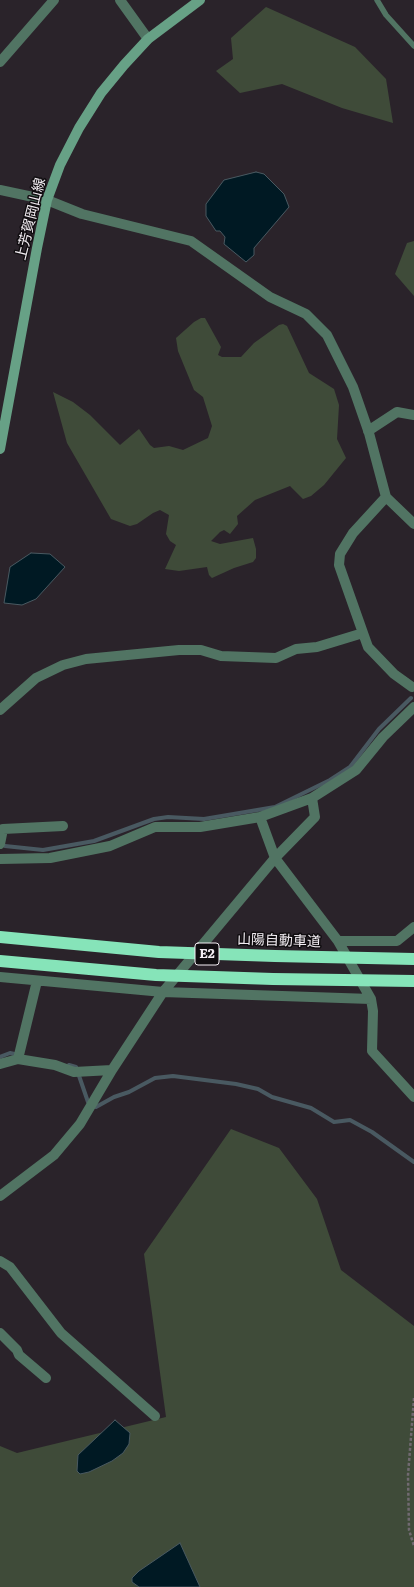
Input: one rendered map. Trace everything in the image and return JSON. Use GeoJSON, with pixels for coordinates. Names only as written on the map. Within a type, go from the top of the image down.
{"type":"FeatureCollection","features":[{"type":"Feature","properties":{"kind":"highway","name":"山陽自動車道"},"geometry":{"type":"LineString","coordinates":[[0,937],[159,952],[414,959]]}},
{"type":"Feature","properties":{"kind":"highway","name":"E2"},"geometry":{"type":"LineString","coordinates":[[0,961],[156,975],[273,979],[414,981]]}},
{"type":"Feature","properties":{"kind":"main road","name":"上芳賀岡山線"},"geometry":{"type":"LineString","coordinates":[[0,449],[47,200],[60,165],[79,128],[101,93],[148,39],[200,0]]}},
{"type":"Feature","properties":{"kind":"street"},"geometry":{"type":"LineString","coordinates":[[0,62],[54,0]]}},
{"type":"Feature","properties":{"kind":"street"},"geometry":{"type":"LineString","coordinates":[[120,0],[148,39]]}},
{"type":"Feature","properties":{"kind":"street"},"geometry":{"type":"LineString","coordinates":[[0,190],[47,200],[82,214],[191,241],[270,297],[306,314],[328,335],[353,387],[368,431],[386,497],[414,524]]}},
{"type":"Feature","properties":{"kind":"street"},"geometry":{"type":"LineString","coordinates":[[368,431],[397,412],[414,415]]}},
{"type":"Feature","properties":{"kind":"street"},"geometry":{"type":"LineString","coordinates":[[386,497],[353,533],[340,554],[339,565],[368,647],[394,674],[413,687]]}},
{"type":"Feature","properties":{"kind":"street"},"geometry":{"type":"LineString","coordinates":[[0,710],[36,678],[63,665],[86,659],[179,650],[201,650],[221,656],[276,658],[296,649],[317,647],[363,633]]}},
{"type":"Feature","properties":{"kind":"street"},"geometry":{"type":"LineString","coordinates":[[0,859],[50,858],[110,846],[155,827],[200,827],[260,817],[312,798],[356,770],[383,737],[414,707]]}},
{"type":"Feature","properties":{"kind":"street"},"geometry":{"type":"LineString","coordinates":[[0,1196],[54,1155],[80,1124],[112,1070],[163,992],[275,858],[315,817],[312,798]]}},
{"type":"Feature","properties":{"kind":"street"},"geometry":{"type":"LineString","coordinates":[[260,817],[275,858],[338,941],[371,999],[373,1011],[372,1051],[414,1097]]}},
{"type":"Feature","properties":{"kind":"street"},"geometry":{"type":"LineString","coordinates":[[0,844],[3,829],[64,826]]}},
{"type":"Feature","properties":{"kind":"street"},"geometry":{"type":"LineString","coordinates":[[338,941],[397,941],[414,927]]}},
{"type":"Feature","properties":{"kind":"street"},"geometry":{"type":"LineString","coordinates":[[0,977],[163,992],[371,999]]}},
{"type":"Feature","properties":{"kind":"street"},"geometry":{"type":"LineString","coordinates":[[18,1056],[37,981]]}},
{"type":"Feature","properties":{"kind":"street"},"geometry":{"type":"LineString","coordinates":[[0,1064],[18,1056],[77,1072],[112,1070]]}},
{"type":"Feature","properties":{"kind":"street"},"geometry":{"type":"LineString","coordinates":[[0,1261],[10,1267],[61,1333],[155,1416]]}},
{"type":"Feature","properties":{"kind":"street"},"geometry":{"type":"LineString","coordinates":[[0,1333],[17,1350],[19,1356],[46,1378]]}},
{"type":"Feature","properties":{"kind":"lane"},"geometry":{"type":"LineString","coordinates":[[377,0],[380,7],[414,46]]}},
{"type":"Feature","properties":{"kind":"path"},"geometry":{"type":"LineString","coordinates":[[414,1398],[408,1475],[409,1530],[414,1546]]}},
{"type":"Feature","properties":{"kind":"green space"},"geometry":{"type":"Polygon","coordinates":[[[266,7],[355,47],[386,79],[393,123],[342,108],[282,84],[240,93],[216,71],[233,59],[231,38],[266,7]]]}},
{"type":"Feature","properties":{"kind":"green space"},"geometry":{"type":"Polygon","coordinates":[[[414,241],[414,296],[395,274],[407,243],[414,241]]]}},
{"type":"Feature","properties":{"kind":"green space"},"geometry":{"type":"Polygon","coordinates":[[[201,318],[205,318],[221,347],[218,355],[222,357],[241,357],[254,343],[279,325],[283,324],[287,326],[309,373],[334,389],[339,405],[337,439],[346,458],[324,485],[311,496],[303,499],[290,486],[255,500],[237,516],[238,524],[230,534],[224,530],[211,541],[220,544],[253,538],[256,549],[256,558],[253,562],[234,568],[212,578],[209,575],[207,567],[179,571],[165,569],[176,545],[170,541],[166,534],[169,515],[160,510],[137,524],[130,526],[111,519],[67,443],[53,392],[73,402],[90,415],[120,445],[139,429],[150,445],[154,448],[169,446],[183,450],[208,438],[212,426],[203,397],[194,390],[178,351],[176,338],[194,322],[201,318]]]}},
{"type":"Feature","properties":{"kind":"green space"},"geometry":{"type":"Polygon","coordinates":[[[231,1129],[279,1148],[317,1199],[341,1270],[414,1326],[414,1587],[0,1587],[0,1446],[17,1453],[166,1417],[144,1254],[231,1129]]]}},
{"type":"Feature","properties":{"kind":"water"},"geometry":{"type":"Polygon","coordinates":[[[256,172],[264,174],[284,194],[289,207],[254,248],[254,255],[246,262],[224,244],[225,237],[220,231],[216,231],[206,216],[206,204],[224,180],[256,172]]]}},
{"type":"Feature","properties":{"kind":"water"},"geometry":{"type":"Polygon","coordinates":[[[31,553],[50,554],[65,567],[36,599],[22,605],[4,603],[10,567],[31,553]]]}},
{"type":"Feature","properties":{"kind":"water"},"geometry":{"type":"Polygon","coordinates":[[[115,1420],[130,1433],[129,1444],[123,1453],[112,1461],[89,1472],[80,1474],[77,1471],[78,1455],[115,1420]]]}},
{"type":"Feature","properties":{"kind":"water"},"geometry":{"type":"Polygon","coordinates":[[[180,1543],[200,1587],[139,1587],[132,1582],[132,1578],[139,1571],[180,1543]]]}},
{"type":"Feature","properties":{"kind":"waterway"},"geometry":{"type":"LineString","coordinates":[[5,846],[43,850],[94,841],[154,819],[168,817],[204,819],[275,807],[330,780],[350,767],[379,729],[411,698]]}},
{"type":"Feature","properties":{"kind":"waterway"},"geometry":{"type":"LineString","coordinates":[[0,1057],[10,1053],[19,1055]]}},
{"type":"Feature","properties":{"kind":"waterway"},"geometry":{"type":"LineString","coordinates":[[69,1065],[76,1067],[88,1102],[96,1107],[155,1078],[173,1076],[236,1084],[258,1089],[272,1097],[311,1108],[334,1122],[350,1120],[372,1132],[414,1162]]}}]}
